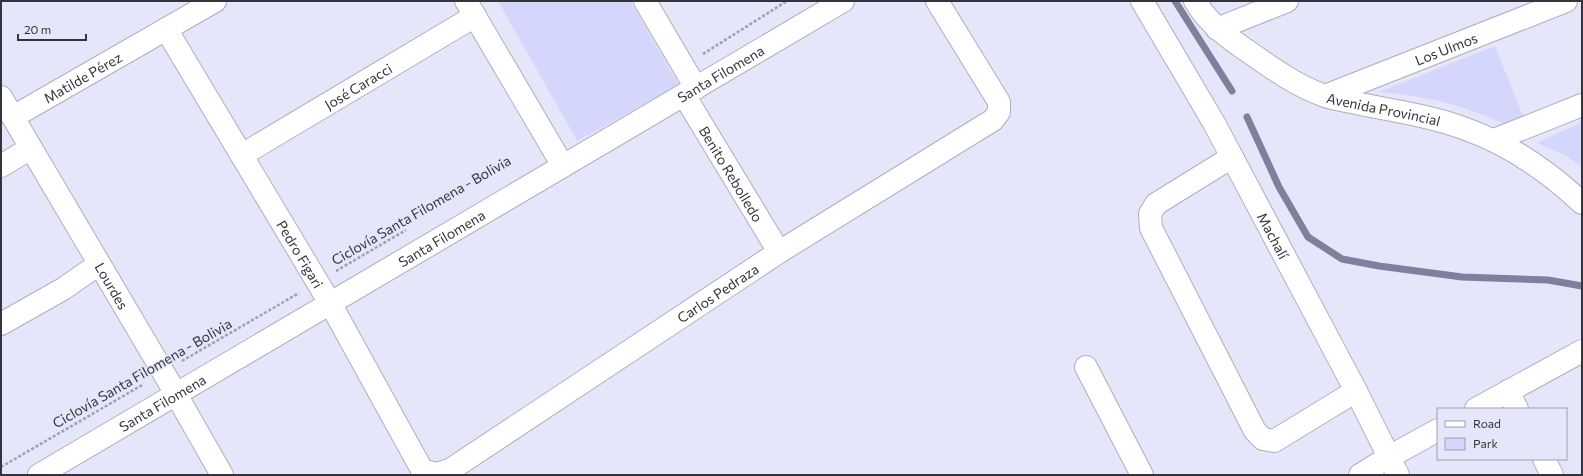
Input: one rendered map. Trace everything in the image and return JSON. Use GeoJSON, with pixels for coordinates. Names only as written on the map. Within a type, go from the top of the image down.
{"type":"FeatureCollection","features":[{"type":"Feature","properties":{"kind":"street","name":"Matilde Pérez"},"geometry":{"type":"LineString","coordinates":[[13,117],[215,1]]}},
{"type":"Feature","properties":{"kind":"street","name":"Benito Rebolledo"},"geometry":{"type":"LineString","coordinates":[[645,1],[683,66],[690,91],[779,252]]}},
{"type":"Feature","properties":{"kind":"street","name":"Santa Filomena"},"geometry":{"type":"LineString","coordinates":[[39,475],[843,1]]}},
{"type":"Feature","properties":{"kind":"street","name":"Carlos Pedraza"},"geometry":{"type":"LineString","coordinates":[[436,474],[450,470],[779,252],[993,120],[999,112],[999,102],[937,1]]}},
{"type":"Feature","properties":{"kind":"street","name":"Machalí"},"geometry":{"type":"LineString","coordinates":[[1142,1],[1214,123],[1356,391],[1394,466]]}},
{"type":"Feature","properties":{"kind":"street","name":"Avenida Provincial"},"geometry":{"type":"LineString","coordinates":[[1195,1],[1203,14],[1228,38],[1276,71],[1295,82],[1325,96],[1432,118],[1494,140],[1531,161],[1563,184],[1582,203]]}},
{"type":"Feature","properties":{"kind":"street"},"geometry":{"type":"LineString","coordinates":[[1217,29],[1287,1]]}},
{"type":"Feature","properties":{"kind":"street","name":"Los Ulmos"},"geometry":{"type":"LineString","coordinates":[[1325,96],[1566,1]]}},
{"type":"Feature","properties":{"kind":"street"},"geometry":{"type":"LineString","coordinates":[[470,9],[563,166]]}},
{"type":"Feature","properties":{"kind":"street","name":"José Caracci"},"geometry":{"type":"LineString","coordinates":[[242,155],[470,9]]}},
{"type":"Feature","properties":{"kind":"street","name":"Pedro Figari"},"geometry":{"type":"LineString","coordinates":[[166,29],[318,282],[422,470],[436,474]]}},
{"type":"Feature","properties":{"kind":"street","name":"Lourdes"},"geometry":{"type":"LineString","coordinates":[[1,97],[222,475]]}},
{"type":"Feature","properties":{"kind":"street"},"geometry":{"type":"LineString","coordinates":[[1494,140],[1582,105]]}},
{"type":"Feature","properties":{"kind":"street"},"geometry":{"type":"LineString","coordinates":[[1,166],[31,148]]}},
{"type":"Feature","properties":{"kind":"street"},"geometry":{"type":"LineString","coordinates":[[1232,157],[1156,204],[1150,214],[1151,228],[1255,431],[1263,439],[1274,441],[1356,391]]}},
{"type":"Feature","properties":{"kind":"street"},"geometry":{"type":"LineString","coordinates":[[1,324],[63,289],[99,264]]}},
{"type":"Feature","properties":{"kind":"street"},"geometry":{"type":"LineString","coordinates":[[1480,408],[1512,400],[1582,351]]}},
{"type":"Feature","properties":{"kind":"street"},"geometry":{"type":"LineString","coordinates":[[1086,367],[1142,475]]}},
{"type":"Feature","properties":{"kind":"street"},"geometry":{"type":"LineString","coordinates":[[1360,475],[1394,466],[1437,431]]}},
{"type":"Feature","properties":{"kind":"street"},"geometry":{"type":"LineString","coordinates":[[1544,460],[1552,475]]}},
{"type":"Feature","properties":{"kind":"path"},"geometry":{"type":"LineString","coordinates":[[683,66],[787,1]]}},
{"type":"Feature","properties":{"kind":"path","name":"Ciclovía Santa Filomena - Bolivia"},"geometry":{"type":"LineString","coordinates":[[1,467],[407,230]]}},
{"type":"Feature","properties":{"kind":"green space"},"geometry":{"type":"Polygon","coordinates":[[[498,1],[630,1],[679,85],[577,141],[498,1]]]}},
{"type":"Feature","properties":{"kind":"green space"},"geometry":{"type":"Polygon","coordinates":[[[1495,46],[1523,116],[1507,125],[1475,112],[1444,102],[1413,96],[1379,92],[1495,46]]]}},
{"type":"Feature","properties":{"kind":"green space"},"geometry":{"type":"Polygon","coordinates":[[[1582,122],[1582,168],[1567,156],[1537,143],[1582,122]]]}},
{"type":"Feature","properties":{"kind":"waterway"},"geometry":{"type":"LineString","coordinates":[[1175,1],[1232,91]]}},
{"type":"Feature","properties":{"kind":"waterway"},"geometry":{"type":"LineString","coordinates":[[1247,117],[1279,187],[1308,237],[1342,259],[1379,266],[1462,277],[1548,280],[1582,286]]}}]}
